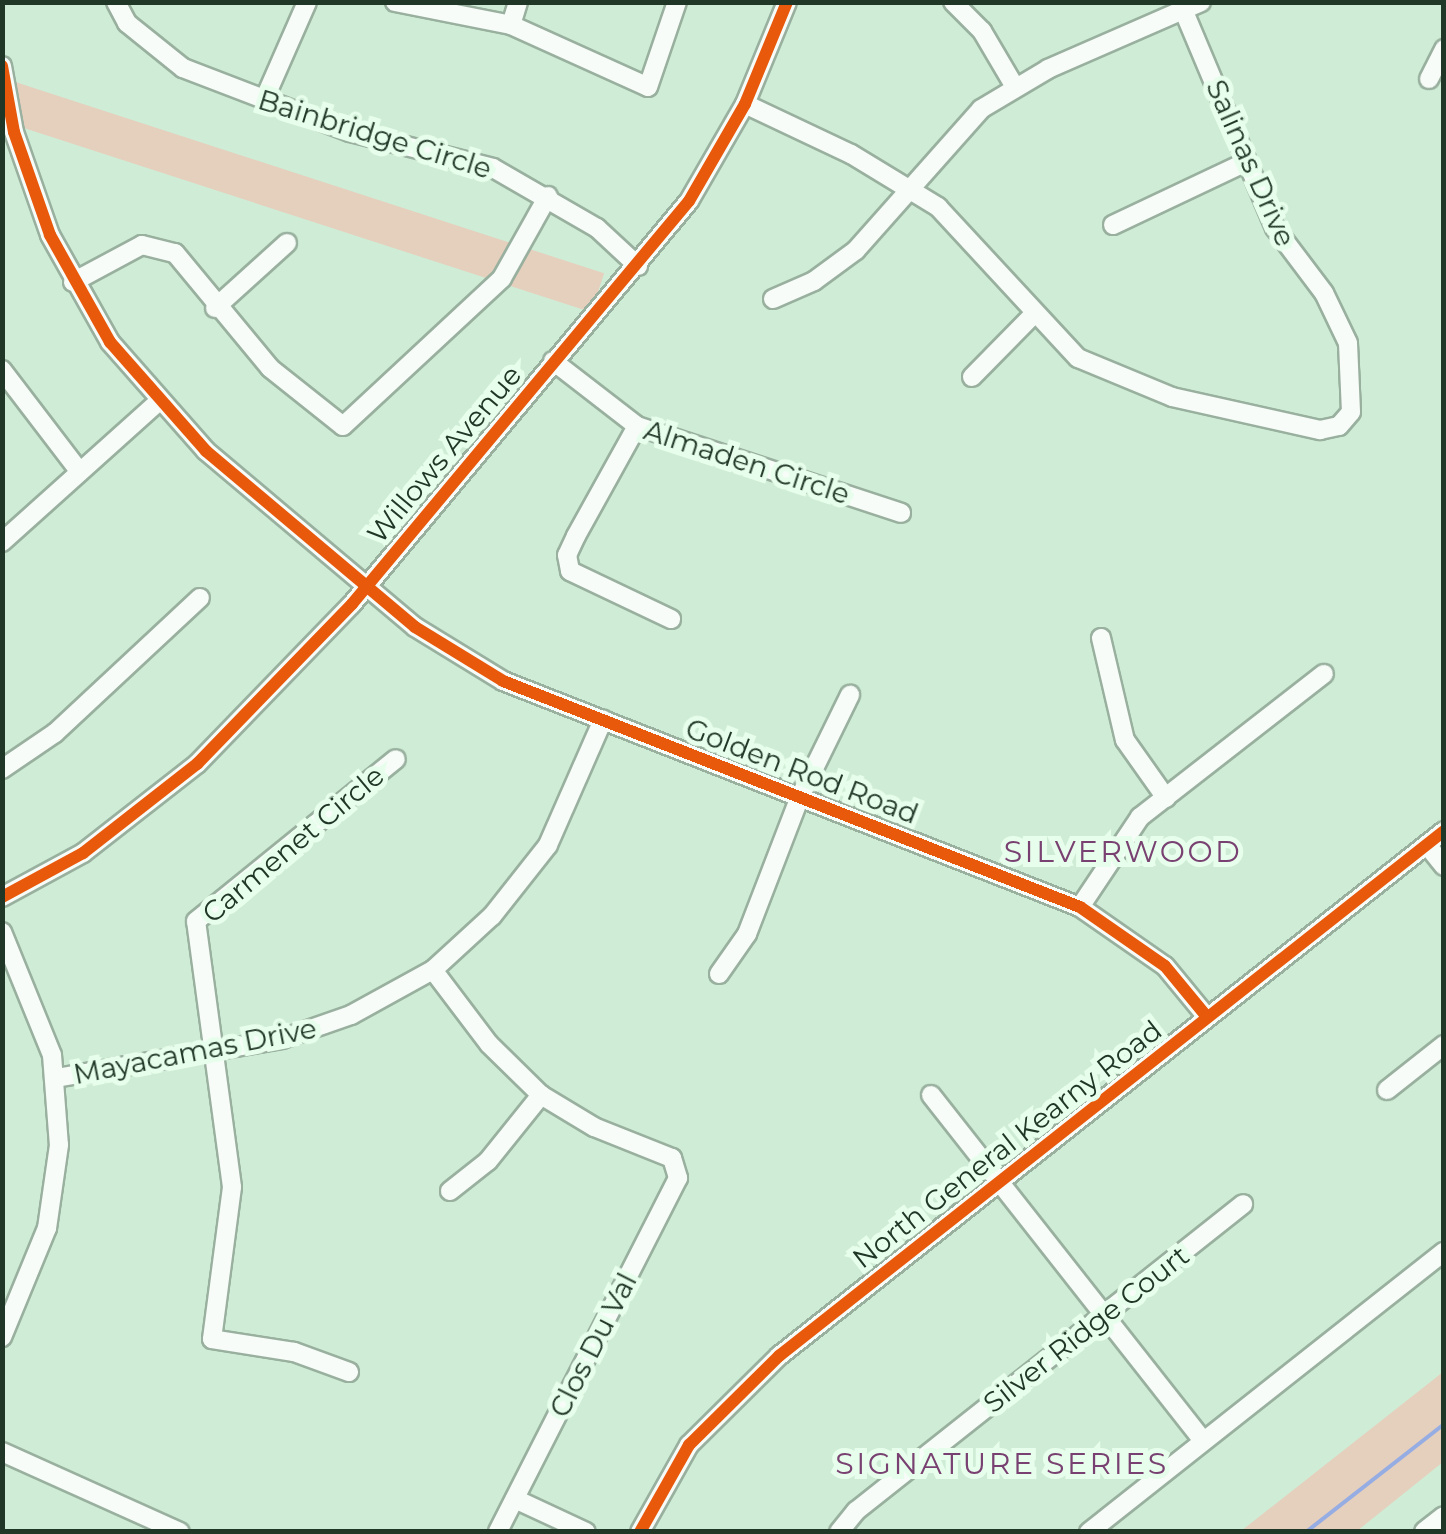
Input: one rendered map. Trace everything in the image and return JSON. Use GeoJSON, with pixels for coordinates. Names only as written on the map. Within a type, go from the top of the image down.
{"type":"FeatureCollection","features":[{"type":"Feature","properties":{"kind":"main road"},"geometry":{"type":"LineString","coordinates":[[1425,1532],[1444,1517]]}},
{"type":"Feature","properties":{"kind":"street","name":"Bainbridge Circle"},"geometry":{"type":"LineString","coordinates":[[116,2],[147,43],[183,68],[350,132],[453,154],[548,196],[638,266]]}},
{"type":"Feature","properties":{"kind":"street"},"geometry":{"type":"LineString","coordinates":[[264,100],[307,2]]}},
{"type":"Feature","properties":{"kind":"street"},"geometry":{"type":"LineString","coordinates":[[395,2],[511,25],[648,87],[677,2]]}},
{"type":"Feature","properties":{"kind":"street"},"geometry":{"type":"LineString","coordinates":[[511,25],[518,2]]}},
{"type":"Feature","properties":{"kind":"street","name":"Willows Avenue"},"geometry":{"type":"LineString","coordinates":[[2,897],[83,853],[196,764],[288,676],[367,586],[689,202],[745,104],[787,2]]}},
{"type":"Feature","properties":{"kind":"street"},"geometry":{"type":"LineString","coordinates":[[952,2],[982,31],[1015,87]]}},
{"type":"Feature","properties":{"kind":"street"},"geometry":{"type":"LineString","coordinates":[[773,299],[814,281],[856,250],[951,138],[1015,87],[1189,5]]}},
{"type":"Feature","properties":{"kind":"street","name":"Salinas Drive"},"geometry":{"type":"LineString","coordinates":[[1034,315],[1078,358],[1172,397],[1320,430],[1338,426],[1352,412],[1348,342],[1324,294],[1274,228],[1189,5]]}},
{"type":"Feature","properties":{"kind":"street"},"geometry":{"type":"LineString","coordinates":[[1428,79],[1444,48]]}},
{"type":"Feature","properties":{"kind":"street","name":"Golden Rod Road"},"geometry":{"type":"LineString","coordinates":[[2,66],[29,180],[73,282],[157,403],[367,586],[472,666],[1080,907],[1165,966],[1207,1017]]}},
{"type":"Feature","properties":{"kind":"street"},"geometry":{"type":"LineString","coordinates":[[745,104],[910,188],[974,243],[1034,315],[972,378]]}},
{"type":"Feature","properties":{"kind":"street"},"geometry":{"type":"LineString","coordinates":[[1113,225],[1164,195],[1246,162]]}},
{"type":"Feature","properties":{"kind":"street"},"geometry":{"type":"LineString","coordinates":[[73,282],[155,243],[175,253],[215,308],[270,368],[343,426],[502,278],[548,196]]}},
{"type":"Feature","properties":{"kind":"street"},"geometry":{"type":"LineString","coordinates":[[215,308],[287,243]]}},
{"type":"Feature","properties":{"kind":"street","name":"Almaden Circle"},"geometry":{"type":"LineString","coordinates":[[553,361],[637,426],[901,513]]}},
{"type":"Feature","properties":{"kind":"street"},"geometry":{"type":"LineString","coordinates":[[2,370],[80,472]]}},
{"type":"Feature","properties":{"kind":"street"},"geometry":{"type":"LineString","coordinates":[[2,542],[157,403]]}},
{"type":"Feature","properties":{"kind":"street"},"geometry":{"type":"LineString","coordinates":[[637,426],[567,555],[570,572],[671,619]]}},
{"type":"Feature","properties":{"kind":"street"},"geometry":{"type":"LineString","coordinates":[[2,769],[56,734],[200,598]]}},
{"type":"Feature","properties":{"kind":"street"},"geometry":{"type":"LineString","coordinates":[[1101,638],[1125,740],[1166,798]]}},
{"type":"Feature","properties":{"kind":"street"},"geometry":{"type":"LineString","coordinates":[[1080,907],[1118,841],[1166,798],[1324,674]]}},
{"type":"Feature","properties":{"kind":"street"},"geometry":{"type":"LineString","coordinates":[[719,974],[747,934],[800,796],[850,694]]}},
{"type":"Feature","properties":{"kind":"street","name":"Mayacamas Drive"},"geometry":{"type":"LineString","coordinates":[[56,1078],[318,1029],[432,970],[492,916],[548,844],[603,720]]}},
{"type":"Feature","properties":{"kind":"street","name":"Carmenet Circle"},"geometry":{"type":"LineString","coordinates":[[216,1050],[196,921],[396,759]]}},
{"type":"Feature","properties":{"kind":"street","name":"North General Kearny Road"},"geometry":{"type":"LineString","coordinates":[[640,1532],[689,1445],[731,1400],[1444,831]]}},
{"type":"Feature","properties":{"kind":"street"},"geometry":{"type":"LineString","coordinates":[[1426,844],[1444,866]]}},
{"type":"Feature","properties":{"kind":"street"},"geometry":{"type":"LineString","coordinates":[[2,932],[42,1019],[56,1078],[59,1145],[47,1228],[2,1338]]}},
{"type":"Feature","properties":{"kind":"street"},"geometry":{"type":"LineString","coordinates":[[432,970],[489,1044],[541,1095],[488,1161],[450,1190]]}},
{"type":"Feature","properties":{"kind":"street"},"geometry":{"type":"LineString","coordinates":[[1387,1090],[1444,1045]]}},
{"type":"Feature","properties":{"kind":"street"},"geometry":{"type":"LineString","coordinates":[[216,1050],[232,1187],[212,1339],[294,1352],[349,1372]]}},
{"type":"Feature","properties":{"kind":"street","name":"Clos Du Val"},"geometry":{"type":"LineString","coordinates":[[498,1532],[678,1178],[672,1158],[594,1127],[541,1095]]}},
{"type":"Feature","properties":{"kind":"street"},"geometry":{"type":"LineString","coordinates":[[931,1096],[1203,1442]]}},
{"type":"Feature","properties":{"kind":"street","name":"Silver Ridge Court"},"geometry":{"type":"LineString","coordinates":[[839,1532],[1243,1204]]}},
{"type":"Feature","properties":{"kind":"street"},"geometry":{"type":"LineString","coordinates":[[1089,1532],[1444,1252]]}},
{"type":"Feature","properties":{"kind":"street"},"geometry":{"type":"LineString","coordinates":[[2,1452],[180,1532]]}},
{"type":"Feature","properties":{"kind":"street"},"geometry":{"type":"LineString","coordinates":[[515,1498],[586,1532]]}},
{"type":"Feature","properties":{"kind":"shaded area"},"geometry":{"type":"Polygon","coordinates":[[[3,78],[604,273],[591,312],[2,121],[3,78]]]}},
{"type":"Feature","properties":{"kind":"shaded area"},"geometry":{"type":"Polygon","coordinates":[[[1443,1372],[1443,1462],[1357,1531],[1241,1531],[1443,1372]]]}},
{"type":"Feature","properties":{"kind":"waterway"},"geometry":{"type":"LineString","coordinates":[[1306,1532],[1444,1424]]}},
{"type":"Feature","properties":{"kind":"cycle path"},"geometry":{"type":"LineString","coordinates":[[2,897],[83,853],[197,764],[352,604],[689,201],[745,104],[787,2]]}},
{"type":"Feature","properties":{"kind":"cycle path"},"geometry":{"type":"LineString","coordinates":[[2,66],[14,132],[50,235],[110,342],[206,451],[415,627],[503,681],[1080,907],[1165,966],[1207,1017]]}},
{"type":"Feature","properties":{"kind":"cycle path"},"geometry":{"type":"LineString","coordinates":[[640,1532],[689,1445],[779,1356],[1444,831]]}},
{"type":"Feature","properties":{"kind":"district","name":"SILVERWOOD"},"geometry":{"type":"Point","coordinates":[1123,852]}},
{"type":"Feature","properties":{"kind":"district","name":"SIGNATURE SERIES"},"geometry":{"type":"Point","coordinates":[1002,1464]}}]}
